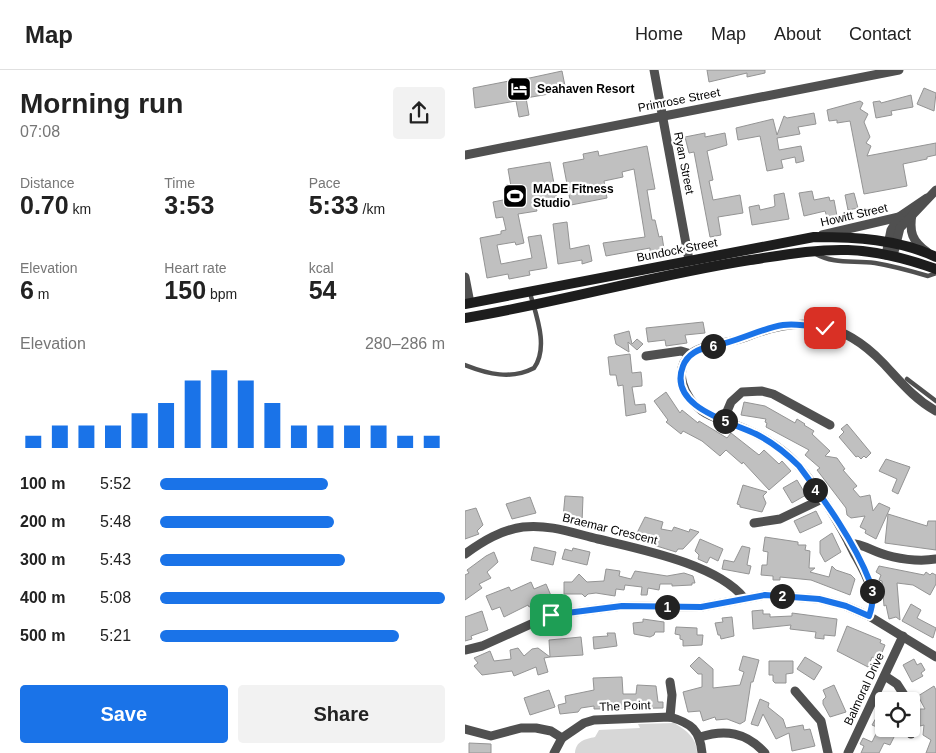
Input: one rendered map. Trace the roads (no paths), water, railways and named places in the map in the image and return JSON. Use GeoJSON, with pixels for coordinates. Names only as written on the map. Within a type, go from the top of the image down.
{"type":"FeatureCollection","features":[{"type":"Feature","properties":{"kind":"main road","name":"Bundock Street"},"geometry":{"type":"LineString","coordinates":[[467,303],[530,293],[689,260],[814,237],[857,238],[891,243],[933,256]]}},
{"type":"Feature","properties":{"kind":"main road","name":"Bundock Street"},"geometry":{"type":"LineString","coordinates":[[465,318],[534,306],[691,269],[811,251],[847,250],[890,256],[936,271]]}},
{"type":"Feature","properties":{"kind":"street","name":"Ryan Street"},"geometry":{"type":"LineString","coordinates":[[654,70],[689,260]]}},
{"type":"Feature","properties":{"kind":"street","name":"Primrose Street"},"geometry":{"type":"LineString","coordinates":[[465,155],[899,70]]}},
{"type":"Feature","properties":{"kind":"street","name":"Howitt Street"},"geometry":{"type":"LineString","coordinates":[[891,243],[900,228],[936,190]]}},
{"type":"Feature","properties":{"kind":"street","name":"Howitt Street"},"geometry":{"type":"LineString","coordinates":[[890,256],[894,224],[899,217],[927,198]]}},
{"type":"Feature","properties":{"kind":"street"},"geometry":{"type":"LineString","coordinates":[[912,214],[910,229],[913,238],[933,256]]}},
{"type":"Feature","properties":{"kind":"street","name":"Howitt Street"},"geometry":{"type":"LineString","coordinates":[[814,237],[899,217]]}},
{"type":"Feature","properties":{"kind":"street"},"geometry":{"type":"LineString","coordinates":[[465,277],[467,303]]}},
{"type":"Feature","properties":{"kind":"street"},"geometry":{"type":"LineString","coordinates":[[869,616],[872,608],[870,583],[849,543],[822,499],[789,456],[767,440],[704,412],[685,392],[681,379],[683,366],[691,354],[703,348],[730,343],[784,325],[804,325],[838,330],[860,341],[906,389],[936,411]]}},
{"type":"Feature","properties":{"kind":"street"},"geometry":{"type":"LineString","coordinates":[[646,356],[681,352],[691,354]]}},
{"type":"Feature","properties":{"kind":"street"},"geometry":{"type":"LineString","coordinates":[[723,421],[731,402],[742,392],[763,391],[773,394],[830,425]]}},
{"type":"Feature","properties":{"kind":"street"},"geometry":{"type":"LineString","coordinates":[[754,523],[780,519],[822,499]]}},
{"type":"Feature","properties":{"kind":"street","name":"Braemar Crescent"},"geometry":{"type":"LineString","coordinates":[[465,554],[483,541],[504,532],[523,527],[548,527],[646,550],[688,563],[737,589],[744,598]]}},
{"type":"Feature","properties":{"kind":"street"},"geometry":{"type":"LineString","coordinates":[[849,543],[863,544],[892,556],[925,561],[936,559]]}},
{"type":"Feature","properties":{"kind":"street"},"geometry":{"type":"LineString","coordinates":[[465,650],[482,646],[551,615],[622,606],[701,607],[765,595],[819,599],[846,606],[869,616],[936,657]]}},
{"type":"Feature","properties":{"kind":"street","name":"Balmoral Drive"},"geometry":{"type":"LineString","coordinates":[[848,753],[903,636]]}},
{"type":"Feature","properties":{"kind":"street"},"geometry":{"type":"LineString","coordinates":[[885,676],[897,684],[902,692]]}},
{"type":"Feature","properties":{"kind":"street"},"geometry":{"type":"LineString","coordinates":[[670,682],[672,696],[670,717]]}},
{"type":"Feature","properties":{"kind":"street"},"geometry":{"type":"LineString","coordinates":[[795,691],[821,721],[828,753]]}},
{"type":"Feature","properties":{"kind":"street","name":"The Point"},"geometry":{"type":"LineString","coordinates":[[562,738],[584,723],[595,720],[670,717],[681,720],[694,729],[700,737]]}},
{"type":"Feature","properties":{"kind":"street"},"geometry":{"type":"LineString","coordinates":[[465,729],[491,736],[521,728],[551,731],[562,738],[554,753]]}},
{"type":"Feature","properties":{"kind":"street"},"geometry":{"type":"LineString","coordinates":[[702,753],[700,737],[717,732],[737,734],[757,745],[765,753]]}},
{"type":"Feature","properties":{"kind":"lane"},"geometry":{"type":"LineString","coordinates":[[811,251],[832,262],[854,260],[928,276],[936,271]]}},
{"type":"Feature","properties":{"kind":"lane"},"geometry":{"type":"LineString","coordinates":[[465,365],[481,371],[504,375],[516,374],[534,368],[538,363],[541,342],[530,293]]}},
{"type":"Feature","properties":{"kind":"lane"},"geometry":{"type":"LineString","coordinates":[[907,379],[936,401]]}},
{"type":"Feature","properties":{"kind":"place","name":"Seahaven Resort"},"geometry":{"type":"Point","coordinates":[519,89]}},
{"type":"Feature","properties":{"kind":"place","name":"MADE Fitness Studio"},"geometry":{"type":"Point","coordinates":[515,196]}}]}
